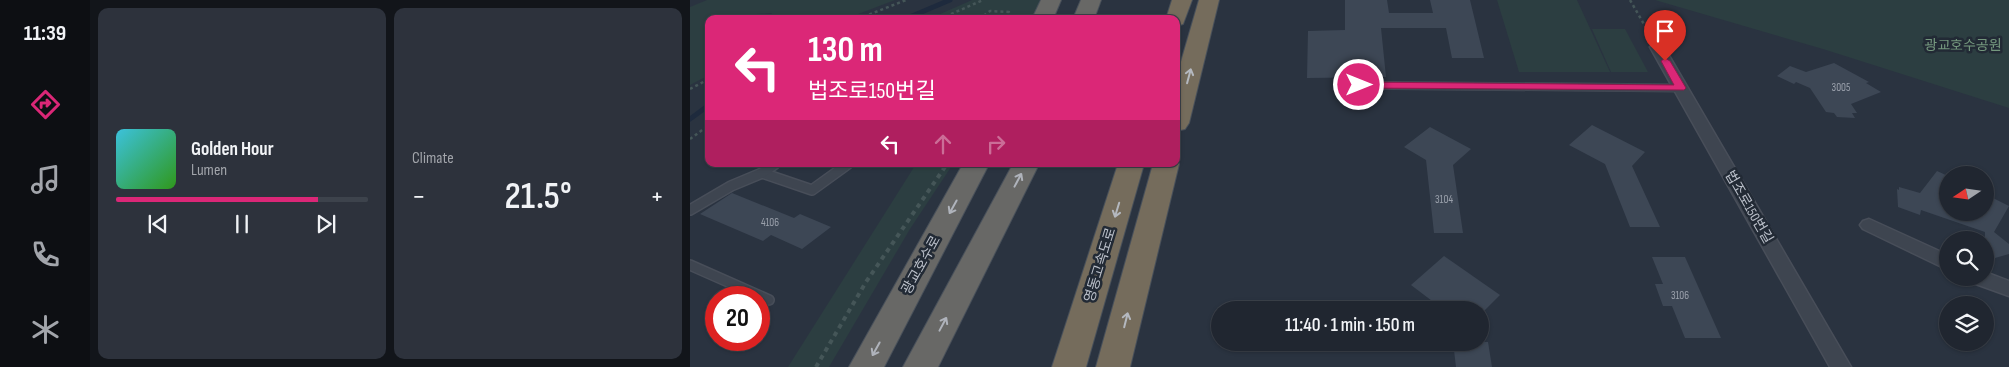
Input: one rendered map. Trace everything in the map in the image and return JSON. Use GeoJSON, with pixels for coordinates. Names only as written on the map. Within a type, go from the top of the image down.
{"type":"FeatureCollection","features":[{"type":"Feature","properties":{"kind":"highway"},"geometry":{"type":"LineString","coordinates":[[1044,15],[1051,0]]}},
{"type":"Feature","properties":{"kind":"highway"},"geometry":{"type":"LineString","coordinates":[[1061,15],[1068,0]]}},
{"type":"Feature","properties":{"kind":"highway"},"geometry":{"type":"LineString","coordinates":[[1085,15],[1091,0]]}},
{"type":"Feature","properties":{"kind":"highway"},"geometry":{"type":"LineString","coordinates":[[1104,15],[1110,0]]}},
{"type":"Feature","properties":{"kind":"highway"},"geometry":{"type":"LineString","coordinates":[[1178,15],[1182,0]]}},
{"type":"Feature","properties":{"kind":"highway"},"geometry":{"type":"LineString","coordinates":[[1180,108],[1209,0]]}},
{"type":"Feature","properties":{"kind":"highway","name":"광교호수로"},"geometry":{"type":"LineString","coordinates":[[866,367],[974,167]]}},
{"type":"Feature","properties":{"kind":"highway"},"geometry":{"type":"LineString","coordinates":[[920,367],[1024,167]]}},
{"type":"Feature","properties":{"kind":"highway","name":"영동고속도로"},"geometry":{"type":"LineString","coordinates":[[1069,367],[1130,167]]}},
{"type":"Feature","properties":{"kind":"highway"},"geometry":{"type":"LineString","coordinates":[[1113,367],[1165,167]]}},
{"type":"Feature","properties":{"kind":"street","name":"법조로150번길"},"geometry":{"type":"LineString","coordinates":[[1657,47],[1841,367]]}},
{"type":"Feature","properties":{"kind":"street"},"geometry":{"type":"LineString","coordinates":[[1869,225],[1939,258]]}},
{"type":"Feature","properties":{"kind":"street"},"geometry":{"type":"LineString","coordinates":[[1994,283],[2009,289]]}},
{"type":"Feature","properties":{"kind":"lane"},"geometry":{"type":"LineString","coordinates":[[1340,85],[1681,88]]}},
{"type":"Feature","properties":{"kind":"lane"},"geometry":{"type":"LineString","coordinates":[[690,210],[731,186],[762,173],[771,167]]}},
{"type":"Feature","properties":{"kind":"lane"},"geometry":{"type":"LineString","coordinates":[[762,173],[812,190],[844,167]]}},
{"type":"Feature","properties":{"kind":"lane"},"geometry":{"type":"LineString","coordinates":[[690,265],[737,286]]}},
{"type":"Feature","properties":{"kind":"path"},"geometry":{"type":"LineString","coordinates":[[868,15],[906,0]]}},
{"type":"Feature","properties":{"kind":"path"},"geometry":{"type":"LineString","coordinates":[[949,15],[983,0]]}},
{"type":"Feature","properties":{"kind":"path"},"geometry":{"type":"LineString","coordinates":[[1630,0],[1657,47]]}},
{"type":"Feature","properties":{"kind":"path"},"geometry":{"type":"LineString","coordinates":[[984,15],[990,11],[1009,12],[1007,15]]}},
{"type":"Feature","properties":{"kind":"path"},"geometry":{"type":"LineString","coordinates":[[690,89],[705,81]]}},
{"type":"Feature","properties":{"kind":"path"},"geometry":{"type":"LineString","coordinates":[[690,139],[705,129]]}},
{"type":"Feature","properties":{"kind":"path"},"geometry":{"type":"LineString","coordinates":[[816,367],[866,282],[945,167]]}},
{"type":"Feature","properties":{"kind":"green space"},"geometry":{"type":"Polygon","coordinates":[[[707,0],[895,0],[856,15],[771,15],[772,13],[705,15],[705,77],[690,85],[690,7],[707,0]]]}},
{"type":"Feature","properties":{"kind":"green space"},"geometry":{"type":"Polygon","coordinates":[[[972,0],[1040,0],[1035,15],[938,15],[972,0]]]}},
{"type":"Feature","properties":{"kind":"green space"},"geometry":{"type":"Polygon","coordinates":[[[1497,0],[1577,0],[1610,72],[1519,72],[1497,0]]]}},
{"type":"Feature","properties":{"kind":"green space","name":"광교호수공원"},"geometry":{"type":"Polygon","coordinates":[[[1655,0],[2009,0],[2009,108],[1823,49],[1655,0]]]}},
{"type":"Feature","properties":{"kind":"green space"},"geometry":{"type":"Polygon","coordinates":[[[1592,29],[1625,29],[1648,72],[1611,72],[1592,29]]]}},
{"type":"Feature","properties":{"kind":"green space"},"geometry":{"type":"Polygon","coordinates":[[[914,167],[951,167],[910,229],[829,367],[788,367],[914,167]]]}},
{"type":"Feature","properties":{"kind":"building"},"geometry":{"type":"Polygon","coordinates":[[[1345,0],[1387,0],[1389,13],[1433,13],[1430,0],[1470,0],[1484,58],[1452,58],[1446,28],[1381,28],[1386,77],[1307,78],[1308,31],[1345,30],[1345,0]]]}},
{"type":"Feature","properties":{"kind":"building"},"geometry":{"type":"Polygon","coordinates":[[[1834,63],[1869,82],[1866,83],[1881,92],[1851,104],[1857,113],[1852,113],[1855,118],[1837,117],[1834,113],[1826,112],[1810,88],[1796,82],[1794,84],[1777,76],[1790,66],[1806,72],[1834,63]]]}},
{"type":"Feature","properties":{"kind":"building"},"geometry":{"type":"Polygon","coordinates":[[[1592,125],[1645,152],[1632,166],[1660,227],[1630,227],[1605,164],[1569,145],[1592,125]]]}},
{"type":"Feature","properties":{"kind":"building"},"geometry":{"type":"Polygon","coordinates":[[[1430,127],[1471,149],[1453,165],[1463,233],[1434,233],[1426,160],[1404,147],[1430,127]]]}},
{"type":"Feature","properties":{"kind":"building"},"geometry":{"type":"Polygon","coordinates":[[[1937,171],[1939,172],[1939,216],[1921,210],[1920,215],[1898,207],[1897,189],[1899,190],[1899,187],[1920,193],[1937,171]]]}},
{"type":"Feature","properties":{"kind":"building"},"geometry":{"type":"Polygon","coordinates":[[[732,193],[794,218],[800,214],[831,227],[802,249],[771,235],[763,241],[700,214],[732,193]]]}},
{"type":"Feature","properties":{"kind":"building"},"geometry":{"type":"Polygon","coordinates":[[[1994,198],[2009,206],[1994,232],[1982,231],[1953,221],[1994,221],[1994,198]]]}},
{"type":"Feature","properties":{"kind":"building"},"geometry":{"type":"Polygon","coordinates":[[[1994,232],[2009,244],[2009,254],[1995,258],[1994,232]]]}},
{"type":"Feature","properties":{"kind":"building"},"geometry":{"type":"Polygon","coordinates":[[[1444,256],[1500,295],[1489,306],[1489,301],[1432,301],[1411,285],[1444,256]]]}},
{"type":"Feature","properties":{"kind":"building"},"geometry":{"type":"Polygon","coordinates":[[[1652,257],[1685,257],[1721,338],[1685,338],[1672,306],[1663,306],[1655,284],[1663,284],[1652,257]]]}},
{"type":"Feature","properties":{"kind":"building"},"geometry":{"type":"Polygon","coordinates":[[[1489,348],[1492,367],[1456,367],[1454,351],[1489,351],[1489,348]]]}},
{"type":"Feature","properties":{"kind":"waterway"},"geometry":{"type":"LineString","coordinates":[[914,15],[950,0]]}},
{"type":"Feature","properties":{"kind":"waterway"},"geometry":{"type":"LineString","coordinates":[[690,119],[705,108]]}},
{"type":"Feature","properties":{"kind":"route"},"geometry":{"type":"LineString","coordinates":[[1359,85],[1681,88],[1665,61]]}}]}
